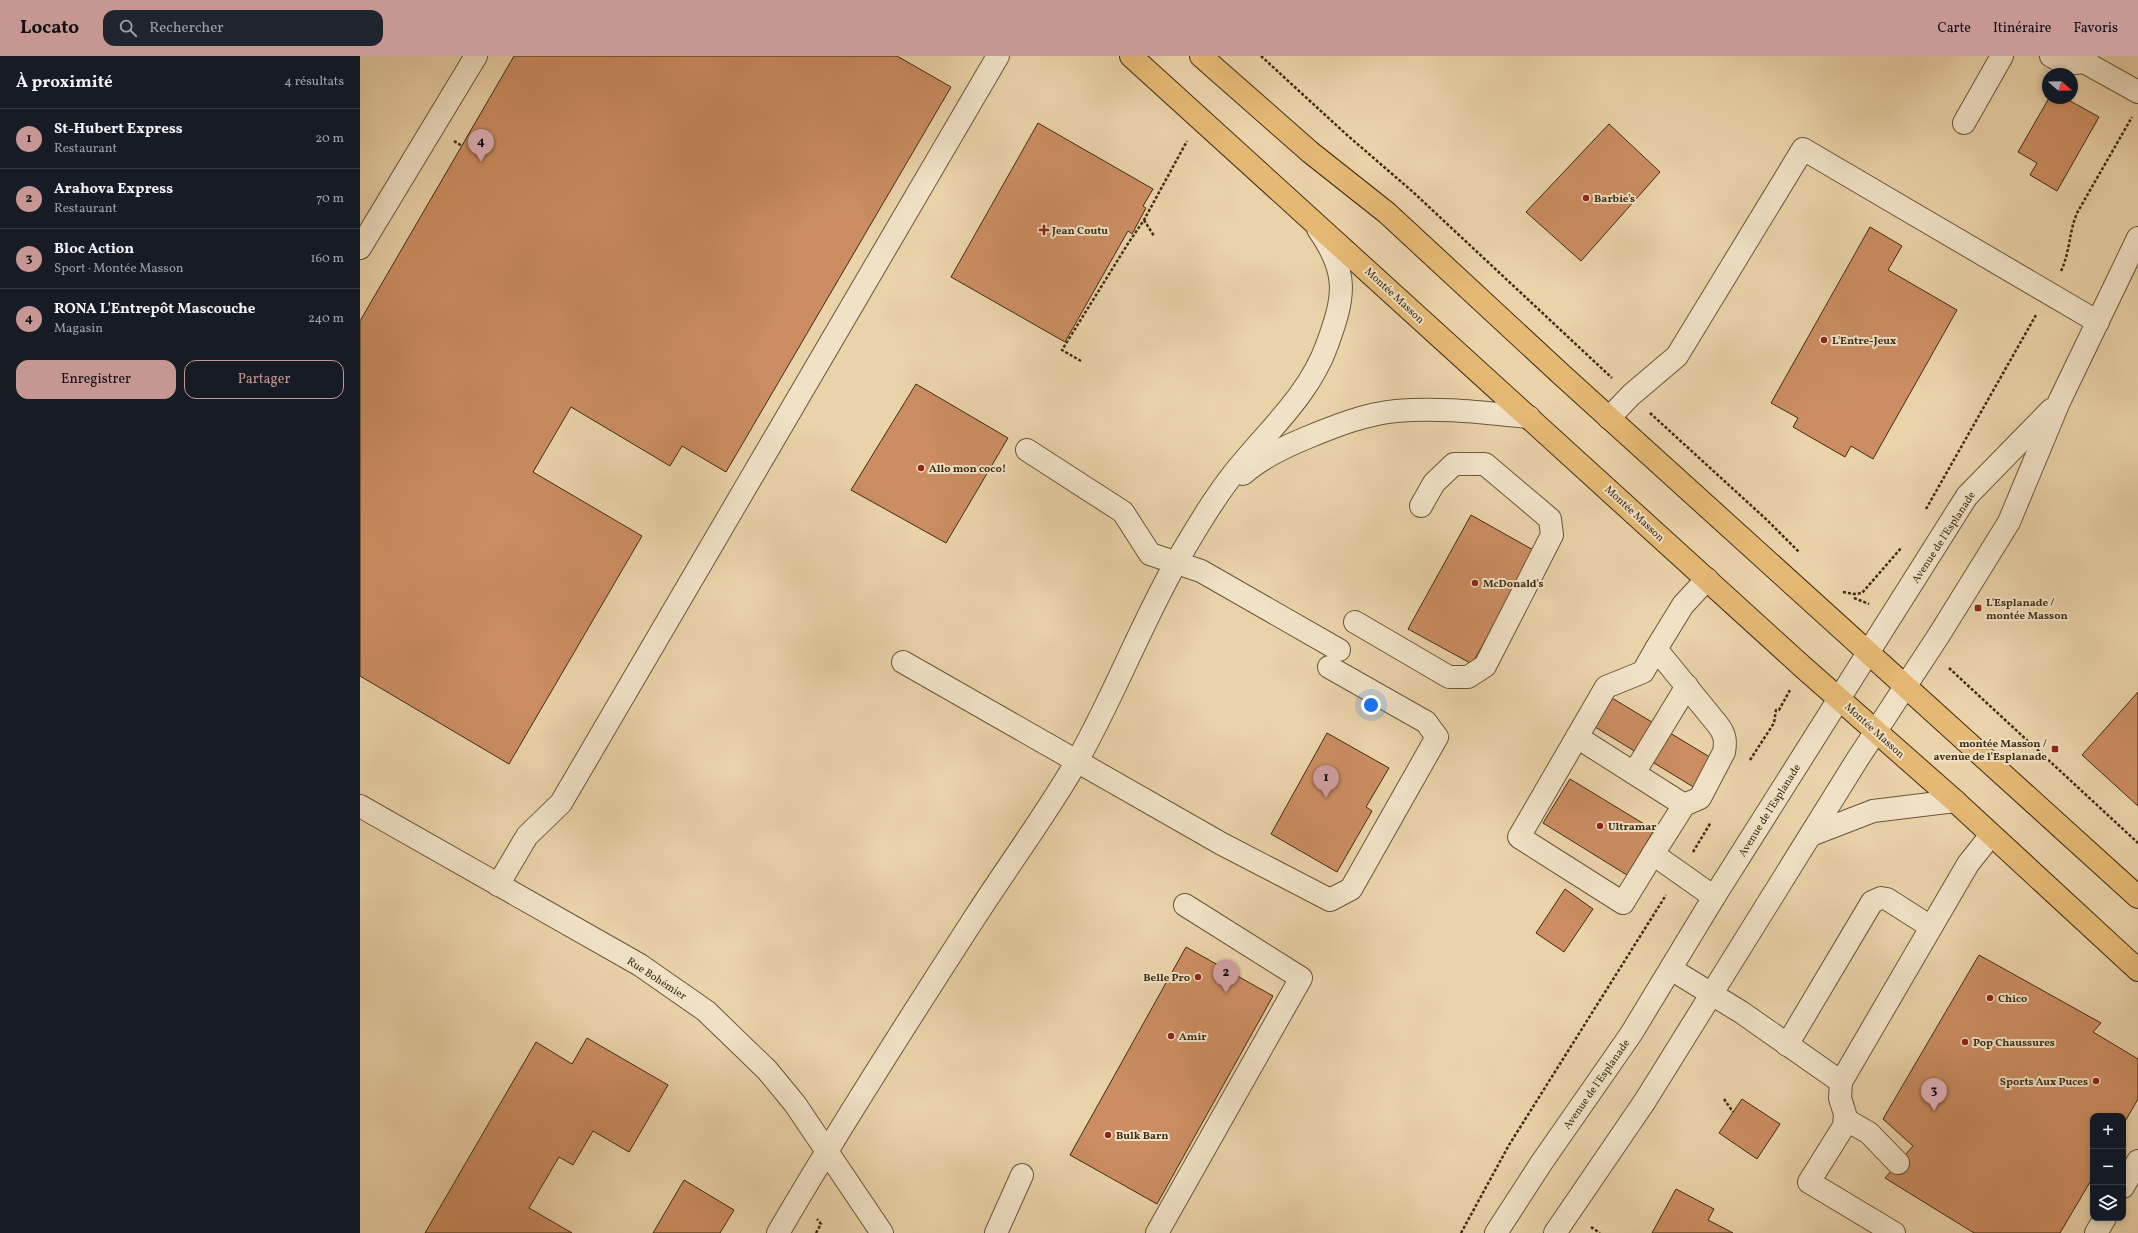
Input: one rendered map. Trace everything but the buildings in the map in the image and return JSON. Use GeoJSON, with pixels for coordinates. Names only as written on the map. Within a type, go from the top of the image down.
{"type":"FeatureCollection","features":[{"type":"Feature","properties":{"kind":"main road","name":"Montée Masson"},"geometry":{"type":"LineString","coordinates":[[1131,56],[1309,216],[1706,579],[1955,801],[1990,835],[2138,970]]}},
{"type":"Feature","properties":{"kind":"main road"},"geometry":{"type":"LineString","coordinates":[[1201,56],[1310,152],[1387,213],[1609,418],[2138,897]]}},
{"type":"Feature","properties":{"kind":"street"},"geometry":{"type":"LineString","coordinates":[[360,248],[476,56]]}},
{"type":"Feature","properties":{"kind":"street"},"geometry":{"type":"LineString","coordinates":[[498,885],[527,836],[561,803],[998,56]]}},
{"type":"Feature","properties":{"kind":"street"},"geometry":{"type":"LineString","coordinates":[[1964,123],[2002,56]]}},
{"type":"Feature","properties":{"kind":"street"},"geometry":{"type":"LineString","coordinates":[[2051,56],[2066,64],[2086,59],[2137,101]]}},
{"type":"Feature","properties":{"kind":"street"},"geometry":{"type":"LineString","coordinates":[[1609,418],[1631,395],[1677,356],[1803,149],[2098,322]]}},
{"type":"Feature","properties":{"kind":"street"},"geometry":{"type":"LineString","coordinates":[[778,1233],[858,1098],[1076,761],[1176,563],[1213,503],[1239,467],[1307,384],[1320,364],[1328,342],[1340,298],[1341,275],[1331,250],[1309,216]]}},
{"type":"Feature","properties":{"kind":"street","name":"Avenue de l'Esplanade"},"geometry":{"type":"LineString","coordinates":[[1555,1233],[1645,1101],[1876,731],[2009,522],[2059,402],[2138,238]]}},
{"type":"Feature","properties":{"kind":"street","name":"Avenue de l'Esplanade"},"geometry":{"type":"LineString","coordinates":[[1496,1233],[1542,1162],[1631,1034],[1714,897],[1967,496],[2059,402]]}},
{"type":"Feature","properties":{"kind":"street"},"geometry":{"type":"LineString","coordinates":[[1213,503],[1247,471],[1281,449],[1343,423],[1371,415],[1396,411],[1451,410],[1529,417]]}},
{"type":"Feature","properties":{"kind":"street"},"geometry":{"type":"LineString","coordinates":[[903,662],[1222,844],[1330,900],[1351,889],[1437,737],[1426,722],[1334,658],[1201,571],[1150,554],[1123,512],[1027,450]]}},
{"type":"Feature","properties":{"kind":"street"},"geometry":{"type":"LineString","coordinates":[[1355,622],[1449,677],[1468,677],[1485,666],[1552,535],[1550,519],[1485,464],[1454,464],[1434,482],[1421,506]]}},
{"type":"Feature","properties":{"kind":"street"},"geometry":{"type":"LineString","coordinates":[[1656,649],[1722,730],[1726,744],[1724,752],[1700,798],[1684,805],[1623,903],[1519,837],[1606,687],[1643,672],[1656,649],[1683,605],[1706,579]]}},
{"type":"Feature","properties":{"kind":"street"},"geometry":{"type":"LineString","coordinates":[[1634,773],[1686,686]]}},
{"type":"Feature","properties":{"kind":"street"},"geometry":{"type":"LineString","coordinates":[[1577,737],[1684,805]]}},
{"type":"Feature","properties":{"kind":"street"},"geometry":{"type":"LineString","coordinates":[[1811,835],[1873,811],[1955,801]]}},
{"type":"Feature","properties":{"kind":"street","name":"Rue Bohémier"},"geometry":{"type":"LineString","coordinates":[[360,806],[640,965],[706,1011],[768,1070],[795,1104],[882,1233]]}},
{"type":"Feature","properties":{"kind":"street"},"geometry":{"type":"LineString","coordinates":[[1894,1233],[1809,1182],[1840,1133],[1845,1119],[1840,1098],[1841,1082],[1968,864],[1990,835]]}},
{"type":"Feature","properties":{"kind":"street"},"geometry":{"type":"LineString","coordinates":[[1653,854],[1714,897]]}},
{"type":"Feature","properties":{"kind":"street"},"geometry":{"type":"LineString","coordinates":[[1787,1045],[1872,902],[1881,898],[1886,899],[1931,927]]}},
{"type":"Feature","properties":{"kind":"street"},"geometry":{"type":"LineString","coordinates":[[1157,1233],[1301,978],[1185,905]]}},
{"type":"Feature","properties":{"kind":"street"},"geometry":{"type":"LineString","coordinates":[[1671,969],[1712,994],[1841,1082]]}},
{"type":"Feature","properties":{"kind":"street"},"geometry":{"type":"LineString","coordinates":[[1845,1119],[1869,1133],[1898,1163]]}},
{"type":"Feature","properties":{"kind":"street"},"geometry":{"type":"LineString","coordinates":[[2124,1185],[2138,1161]]}},
{"type":"Feature","properties":{"kind":"street"},"geometry":{"type":"LineString","coordinates":[[996,1233],[1022,1175]]}},
{"type":"Feature","properties":{"kind":"street"},"geometry":{"type":"LineString","coordinates":[[2096,1233],[2103,1221]]}},
{"type":"Feature","properties":{"kind":"path"},"geometry":{"type":"LineString","coordinates":[[1261,56],[1347,135],[1413,192],[1615,380]]}},
{"type":"Feature","properties":{"kind":"path"},"geometry":{"type":"LineString","coordinates":[[2057,277],[2067,258],[2072,226],[2077,213],[2137,101]]}},
{"type":"Feature","properties":{"kind":"path"},"geometry":{"type":"LineString","coordinates":[[1081,361],[1062,350],[1128,242],[1144,220],[1189,137]]}},
{"type":"Feature","properties":{"kind":"path"},"geometry":{"type":"LineString","coordinates":[[1144,220],[1154,236]]}},
{"type":"Feature","properties":{"kind":"path"},"geometry":{"type":"LineString","coordinates":[[1924,513],[2038,312]]}},
{"type":"Feature","properties":{"kind":"path"},"geometry":{"type":"LineString","coordinates":[[1645,409],[1767,520],[1802,556]]}},
{"type":"Feature","properties":{"kind":"path"},"geometry":{"type":"LineString","coordinates":[[1838,590],[1854,594],[1864,591],[1907,541]]}},
{"type":"Feature","properties":{"kind":"path"},"geometry":{"type":"LineString","coordinates":[[1948,667],[2138,843]]}},
{"type":"Feature","properties":{"kind":"path"},"geometry":{"type":"LineString","coordinates":[[1767,734],[1774,723],[1778,710]]}},
{"type":"Feature","properties":{"kind":"path"},"geometry":{"type":"LineString","coordinates":[[1461,1233],[1513,1139],[1665,895]]}},
{"type":"Feature","properties":{"kind":"path"},"geometry":{"type":"LineString","coordinates":[[1724,1100],[1733,1112]]}},
{"type":"Feature","properties":{"kind":"path"},"geometry":{"type":"LineString","coordinates":[[816,1233],[821,1224]]}},
{"type":"Feature","properties":{"kind":"path"},"geometry":{"type":"LineString","coordinates":[[1586,1224],[1600,1233]]}},
{"type":"Feature","properties":{"kind":"place","name":"RONA L'Entrepôt Mascouche"},"geometry":{"type":"Point","coordinates":[481,162]}},
{"type":"Feature","properties":{"kind":"place","name":"Barbie's"},"geometry":{"type":"Point","coordinates":[1586,198]}},
{"type":"Feature","properties":{"kind":"place","name":"Jean Coutu"},"geometry":{"type":"Point","coordinates":[1044,230]}},
{"type":"Feature","properties":{"kind":"place","name":"L'Entre-Jeux"},"geometry":{"type":"Point","coordinates":[1824,340]}},
{"type":"Feature","properties":{"kind":"place","name":"Allo mon coco!"},"geometry":{"type":"Point","coordinates":[921,468]}},
{"type":"Feature","properties":{"kind":"place","name":"McDonald's"},"geometry":{"type":"Point","coordinates":[1475,583]}},
{"type":"Feature","properties":{"kind":"place","name":"L'Esplanade / montée Masson"},"geometry":{"type":"Point","coordinates":[1978,608]}},
{"type":"Feature","properties":{"kind":"place","name":"montée Masson / avenue de l'Esplanade"},"geometry":{"type":"Point","coordinates":[2055,749]}},
{"type":"Feature","properties":{"kind":"place","name":"St-Hubert Express"},"geometry":{"type":"Point","coordinates":[1326,798]}},
{"type":"Feature","properties":{"kind":"place","name":"Ultramar"},"geometry":{"type":"Point","coordinates":[1600,826]}},
{"type":"Feature","properties":{"kind":"place","name":"Belle Pro"},"geometry":{"type":"Point","coordinates":[1198,977]}},
{"type":"Feature","properties":{"kind":"place","name":"Arahova Express"},"geometry":{"type":"Point","coordinates":[1226,993]}},
{"type":"Feature","properties":{"kind":"place","name":"Chico"},"geometry":{"type":"Point","coordinates":[1990,998]}},
{"type":"Feature","properties":{"kind":"place","name":"Amir"},"geometry":{"type":"Point","coordinates":[1171,1036]}},
{"type":"Feature","properties":{"kind":"place","name":"Pop Chaussures"},"geometry":{"type":"Point","coordinates":[1965,1042]}},
{"type":"Feature","properties":{"kind":"place","name":"Sports Aux Puces"},"geometry":{"type":"Point","coordinates":[2096,1081]}},
{"type":"Feature","properties":{"kind":"place","name":"Bloc Action"},"geometry":{"type":"Point","coordinates":[1934,1111]}},
{"type":"Feature","properties":{"kind":"place","name":"Bulk Barn"},"geometry":{"type":"Point","coordinates":[1108,1135]}}]}
